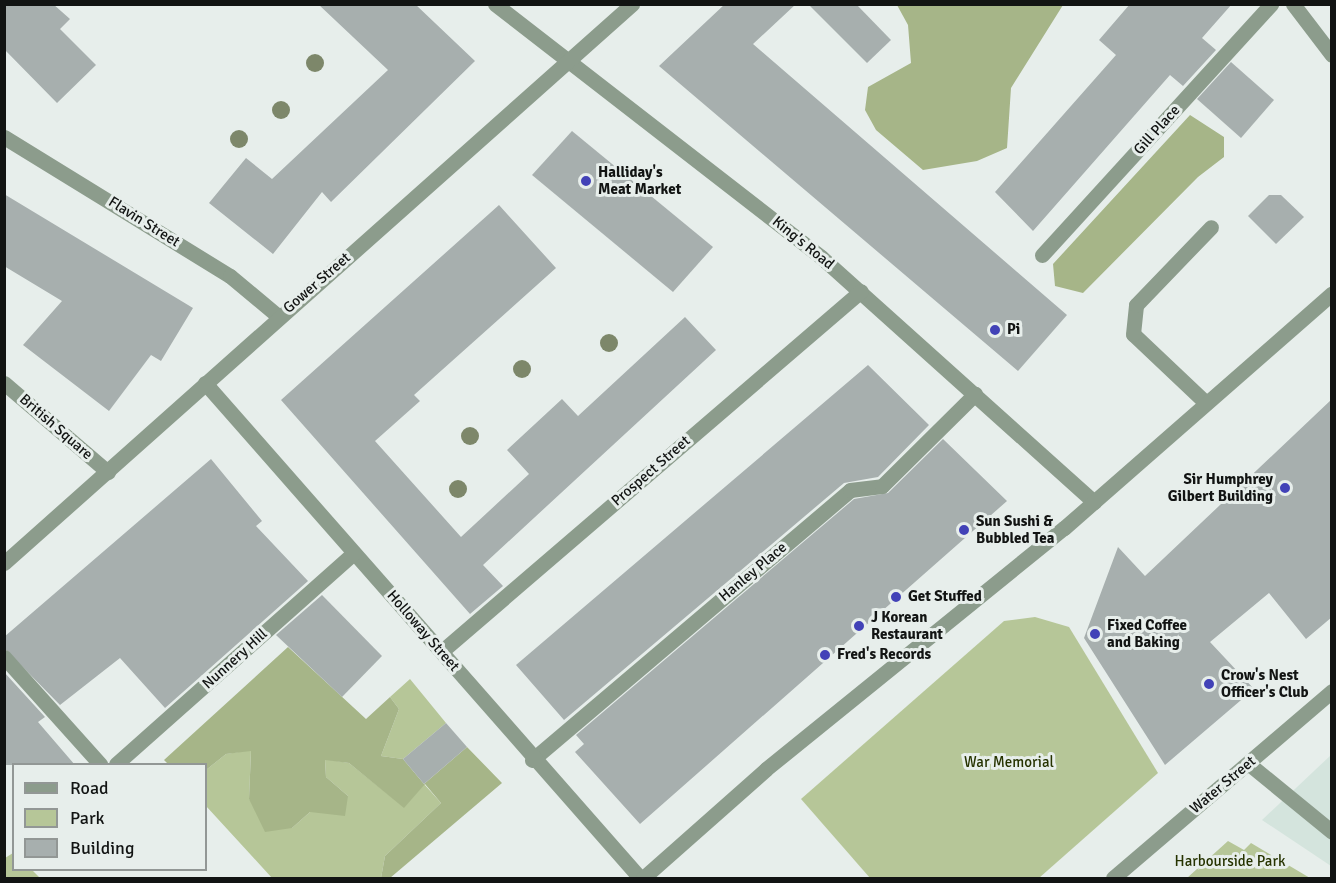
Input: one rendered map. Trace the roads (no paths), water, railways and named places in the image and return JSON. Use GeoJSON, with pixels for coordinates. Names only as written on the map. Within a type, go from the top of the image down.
{"type":"FeatureCollection","features":[{"type":"Feature","properties":{"kind":"street","name":"King's Road"},"geometry":{"type":"LineString","coordinates":[[495,4],[861,291],[1094,501]]}},
{"type":"Feature","properties":{"kind":"street","name":"Gower Street"},"geometry":{"type":"LineString","coordinates":[[4,563],[108,472],[278,316],[571,63],[633,4]]}},
{"type":"Feature","properties":{"kind":"street","name":"Gill Place"},"geometry":{"type":"LineString","coordinates":[[1042,255],[1271,4]]}},
{"type":"Feature","properties":{"kind":"street"},"geometry":{"type":"LineString","coordinates":[[1293,4],[1332,56]]}},
{"type":"Feature","properties":{"kind":"street","name":"Flavin Street"},"geometry":{"type":"LineString","coordinates":[[4,137],[230,276],[278,316]]}},
{"type":"Feature","properties":{"kind":"street"},"geometry":{"type":"LineString","coordinates":[[1206,403],[1134,334],[1136,305],[1211,227]]}},
{"type":"Feature","properties":{"kind":"street","name":"Prospect Street"},"geometry":{"type":"LineString","coordinates":[[442,651],[861,291]]}},
{"type":"Feature","properties":{"kind":"street"},"geometry":{"type":"LineString","coordinates":[[642,879],[766,769],[1094,501],[1332,293]]}},
{"type":"Feature","properties":{"kind":"street","name":"British Square"},"geometry":{"type":"LineString","coordinates":[[4,383],[108,472]]}},
{"type":"Feature","properties":{"kind":"street","name":"Holloway Street"},"geometry":{"type":"LineString","coordinates":[[205,383],[442,651],[532,760],[642,879]]}},
{"type":"Feature","properties":{"kind":"street","name":"Hanley Place"},"geometry":{"type":"LineString","coordinates":[[532,760],[850,490],[882,486],[975,394]]}},
{"type":"Feature","properties":{"kind":"street","name":"Nunnery Hill"},"geometry":{"type":"LineString","coordinates":[[118,763],[354,553]]}},
{"type":"Feature","properties":{"kind":"street"},"geometry":{"type":"LineString","coordinates":[[4,657],[98,763]]}},
{"type":"Feature","properties":{"kind":"street","name":"Water Street"},"geometry":{"type":"LineString","coordinates":[[1113,879],[1332,691]]}},
{"type":"Feature","properties":{"kind":"street"},"geometry":{"type":"LineString","coordinates":[[1249,764],[1332,832]]}},
{"type":"Feature","properties":{"kind":"place","name":"Halliday's Meat Market"},"geometry":{"type":"Point","coordinates":[586,181]}},
{"type":"Feature","properties":{"kind":"place","name":"Pi"},"geometry":{"type":"Point","coordinates":[995,330]}},
{"type":"Feature","properties":{"kind":"place","name":"Sir Humphrey Gilbert Building"},"geometry":{"type":"Point","coordinates":[1285,488]}},
{"type":"Feature","properties":{"kind":"place","name":"Sun Sushi & Bubbled Tea"},"geometry":{"type":"Point","coordinates":[964,530]}},
{"type":"Feature","properties":{"kind":"place","name":"Get Stuffed"},"geometry":{"type":"Point","coordinates":[896,597]}},
{"type":"Feature","properties":{"kind":"place","name":"J Korean Restaurant"},"geometry":{"type":"Point","coordinates":[859,626]}},
{"type":"Feature","properties":{"kind":"place","name":"Fixed Coffee and Baking"},"geometry":{"type":"Point","coordinates":[1095,634]}},
{"type":"Feature","properties":{"kind":"place","name":"Fred's Records"},"geometry":{"type":"Point","coordinates":[825,655]}},
{"type":"Feature","properties":{"kind":"place","name":"Crow's Nest Officer's Club"},"geometry":{"type":"Point","coordinates":[1209,684]}},
{"type":"Feature","properties":{"kind":"park label","name":"War Memorial"},"geometry":{"type":"Point","coordinates":[1009,763]}},
{"type":"Feature","properties":{"kind":"park label","name":"Harbourside Park"},"geometry":{"type":"Point","coordinates":[1230,862]}}]}
